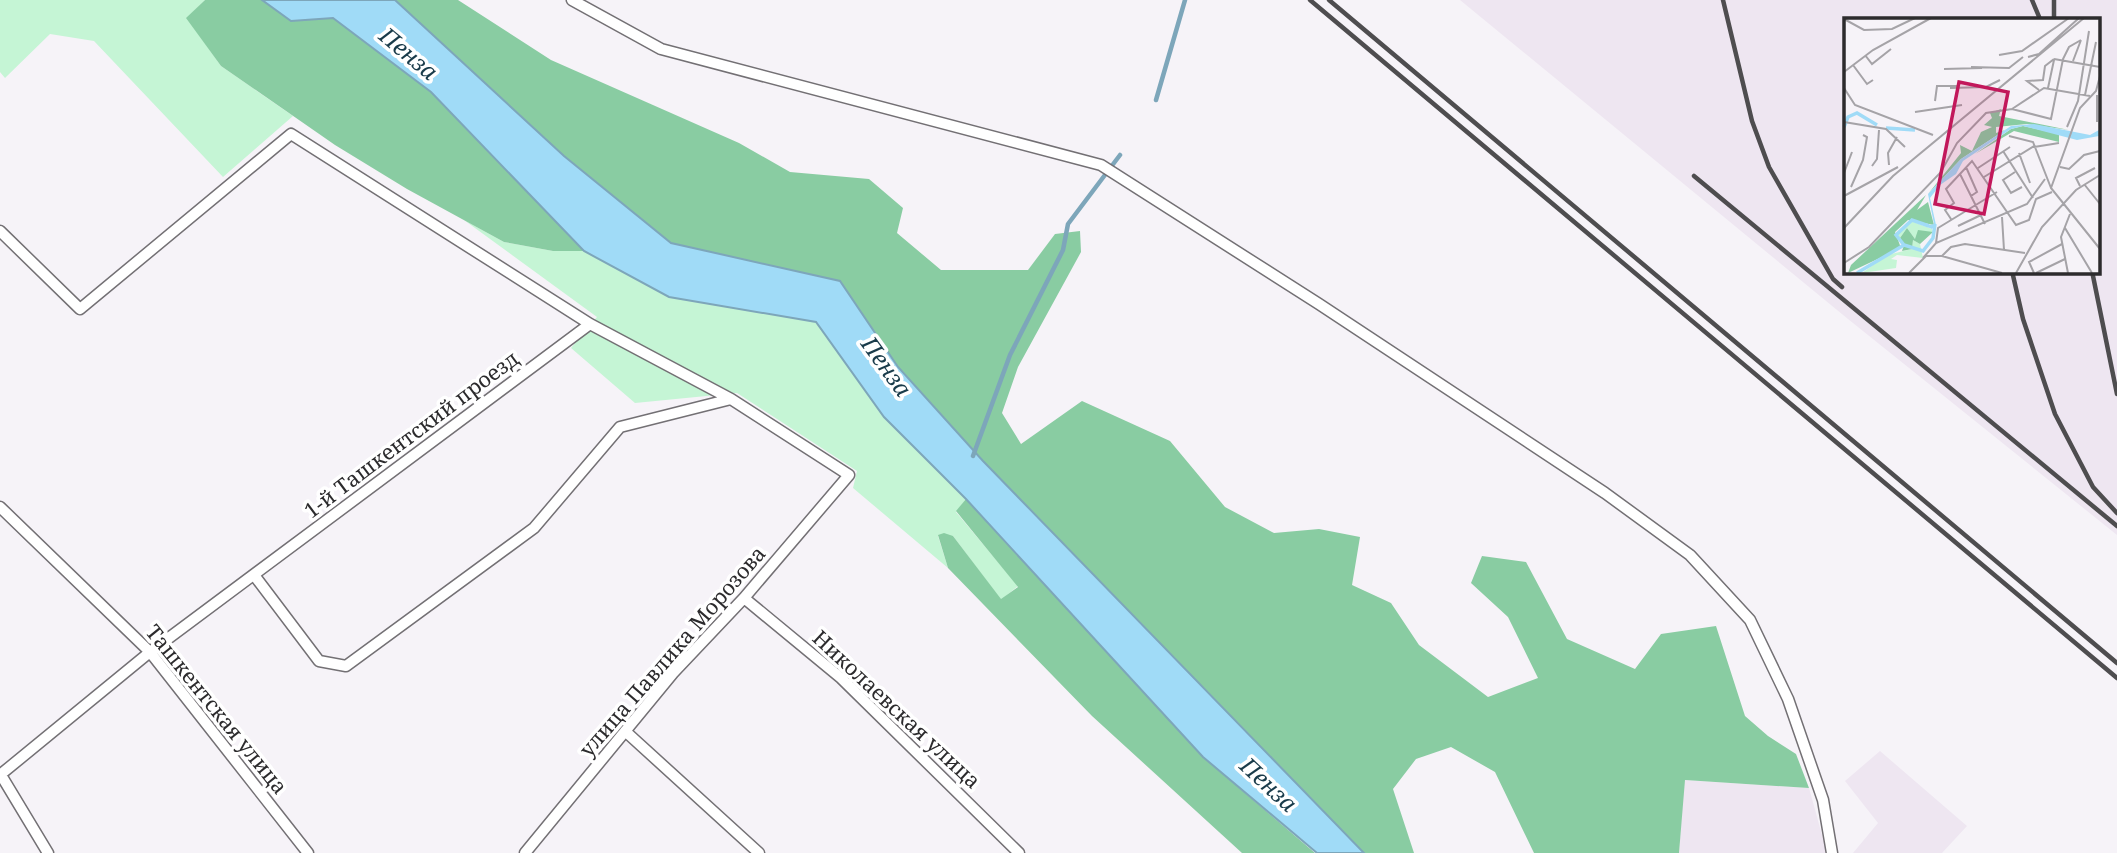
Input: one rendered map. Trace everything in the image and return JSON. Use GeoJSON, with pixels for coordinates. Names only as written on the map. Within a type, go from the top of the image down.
{"type":"FeatureCollection","features":[{"type":"Feature","properties":{"kind":"street"},"geometry":{"type":"LineString","coordinates":[[572,0],[661,49],[1101,165],[1593,486],[1690,555],[1750,620],[1788,699],[1823,800],[1832,853]]}},
{"type":"Feature","properties":{"kind":"street"},"geometry":{"type":"LineString","coordinates":[[0,231],[80,309],[291,134],[590,324],[731,399]]}},
{"type":"Feature","properties":{"kind":"street","name":"1-й Ташкентский проезд"},"geometry":{"type":"LineString","coordinates":[[0,775],[150,652],[590,324]]}},
{"type":"Feature","properties":{"kind":"street"},"geometry":{"type":"LineString","coordinates":[[254,575],[319,661],[346,666],[534,528],[621,427],[731,399]]}},
{"type":"Feature","properties":{"kind":"street","name":"улица Павлика Морозова"},"geometry":{"type":"LineString","coordinates":[[525,853],[673,673],[744,598],[849,475],[731,399]]}},
{"type":"Feature","properties":{"kind":"street","name":"Ташкентская улица"},"geometry":{"type":"LineString","coordinates":[[0,507],[150,652],[307,853]]}},
{"type":"Feature","properties":{"kind":"street","name":"Николаевская улица"},"geometry":{"type":"LineString","coordinates":[[744,598],[841,678],[1020,853]]}},
{"type":"Feature","properties":{"kind":"street"},"geometry":{"type":"LineString","coordinates":[[625,731],[758,853]]}},
{"type":"Feature","properties":{"kind":"street"},"geometry":{"type":"LineString","coordinates":[[0,775],[48,853]]}},
{"type":"Feature","properties":{"kind":"shaded area"},"geometry":{"type":"Polygon","coordinates":[[[1460,0],[2117,0],[2117,535],[1848,319],[1460,0]]]}},
{"type":"Feature","properties":{"kind":"shaded area"},"geometry":{"type":"Polygon","coordinates":[[[1880,751],[1967,826],[1942,853],[1853,853],[1878,823],[1845,781],[1880,751]]]}},
{"type":"Feature","properties":{"kind":"shaded area"},"geometry":{"type":"Polygon","coordinates":[[[1684,780],[1809,788],[1827,853],[1679,853],[1684,780]]]}},
{"type":"Feature","properties":{"kind":"green space"},"geometry":{"type":"Polygon","coordinates":[[[0,0],[205,0],[187,18],[221,66],[293,116],[223,177],[94,41],[50,34],[5,78],[0,72],[0,0]]]}},
{"type":"Feature","properties":{"kind":"green space"},"geometry":{"type":"Polygon","coordinates":[[[205,0],[262,0],[291,21],[333,18],[431,92],[584,251],[553,251],[504,242],[407,189],[335,145],[221,66],[186,18],[205,0]]]}},
{"type":"Feature","properties":{"kind":"green space"},"geometry":{"type":"Polygon","coordinates":[[[395,0],[458,0],[551,60],[739,143],[790,172],[869,179],[903,208],[897,233],[941,270],[1028,270],[1055,234],[1080,231],[1081,252],[1018,367],[1002,413],[1021,444],[1082,401],[1170,441],[1225,507],[1274,533],[1319,529],[1360,537],[1352,585],[1391,603],[1419,645],[1488,697],[1538,678],[1508,617],[1471,583],[1482,556],[1526,562],[1567,639],[1635,669],[1661,634],[1716,626],[1745,716],[1768,736],[1796,754],[1809,788],[1685,780],[1679,853],[1534,853],[1495,772],[1451,747],[1416,759],[1393,789],[1414,853],[1364,853],[983,461],[898,367],[840,281],[671,243],[564,156],[395,0]]]}},
{"type":"Feature","properties":{"kind":"green space"},"geometry":{"type":"Polygon","coordinates":[[[464,220],[504,242],[553,251],[584,251],[669,297],[816,322],[884,417],[966,499],[956,512],[1018,586],[1001,600],[953,536],[938,536],[948,568],[853,488],[857,471],[737,393],[635,403],[571,348],[597,317],[464,220]]]}},
{"type":"Feature","properties":{"kind":"green space"},"geometry":{"type":"Polygon","coordinates":[[[966,499],[1203,757],[1315,853],[1242,853],[1092,716],[948,568],[938,535],[944,533],[953,536],[1001,599],[1018,587],[956,511],[966,499]]]}},
{"type":"Feature","properties":{"kind":"water","name":"Пенза"},"geometry":{"type":"Polygon","coordinates":[[[262,0],[395,0],[564,156],[671,243],[840,281],[898,367],[983,461],[1364,853],[1317,853],[1203,757],[966,499],[884,417],[816,322],[669,297],[584,251],[431,92],[333,18],[291,21],[262,0]]]}},
{"type":"Feature","properties":{"kind":"waterway"},"geometry":{"type":"LineString","coordinates":[[1156,100],[1185,0]]}},
{"type":"Feature","properties":{"kind":"waterway"},"geometry":{"type":"LineString","coordinates":[[973,456],[1010,355],[1063,250],[1068,224],[1120,155]]}},
{"type":"Feature","properties":{"kind":"railway"},"geometry":{"type":"LineString","coordinates":[[1310,0],[2117,678]]}},
{"type":"Feature","properties":{"kind":"railway"},"geometry":{"type":"LineString","coordinates":[[1329,0],[2117,663]]}},
{"type":"Feature","properties":{"kind":"railway"},"geometry":{"type":"LineString","coordinates":[[1723,0],[1752,121],[1769,167],[1833,279],[1842,287]]}},
{"type":"Feature","properties":{"kind":"railway"},"geometry":{"type":"LineString","coordinates":[[2032,0],[2040,18]]}},
{"type":"Feature","properties":{"kind":"railway"},"geometry":{"type":"LineString","coordinates":[[2054,0],[2054,18]]}},
{"type":"Feature","properties":{"kind":"railway"},"geometry":{"type":"LineString","coordinates":[[1694,176],[2117,526]]}},
{"type":"Feature","properties":{"kind":"railway"},"geometry":{"type":"LineString","coordinates":[[2012,273],[2023,319],[2055,414],[2093,487],[2117,513]]}},
{"type":"Feature","properties":{"kind":"railway"},"geometry":{"type":"LineString","coordinates":[[2092,273],[2117,394]]}}]}
